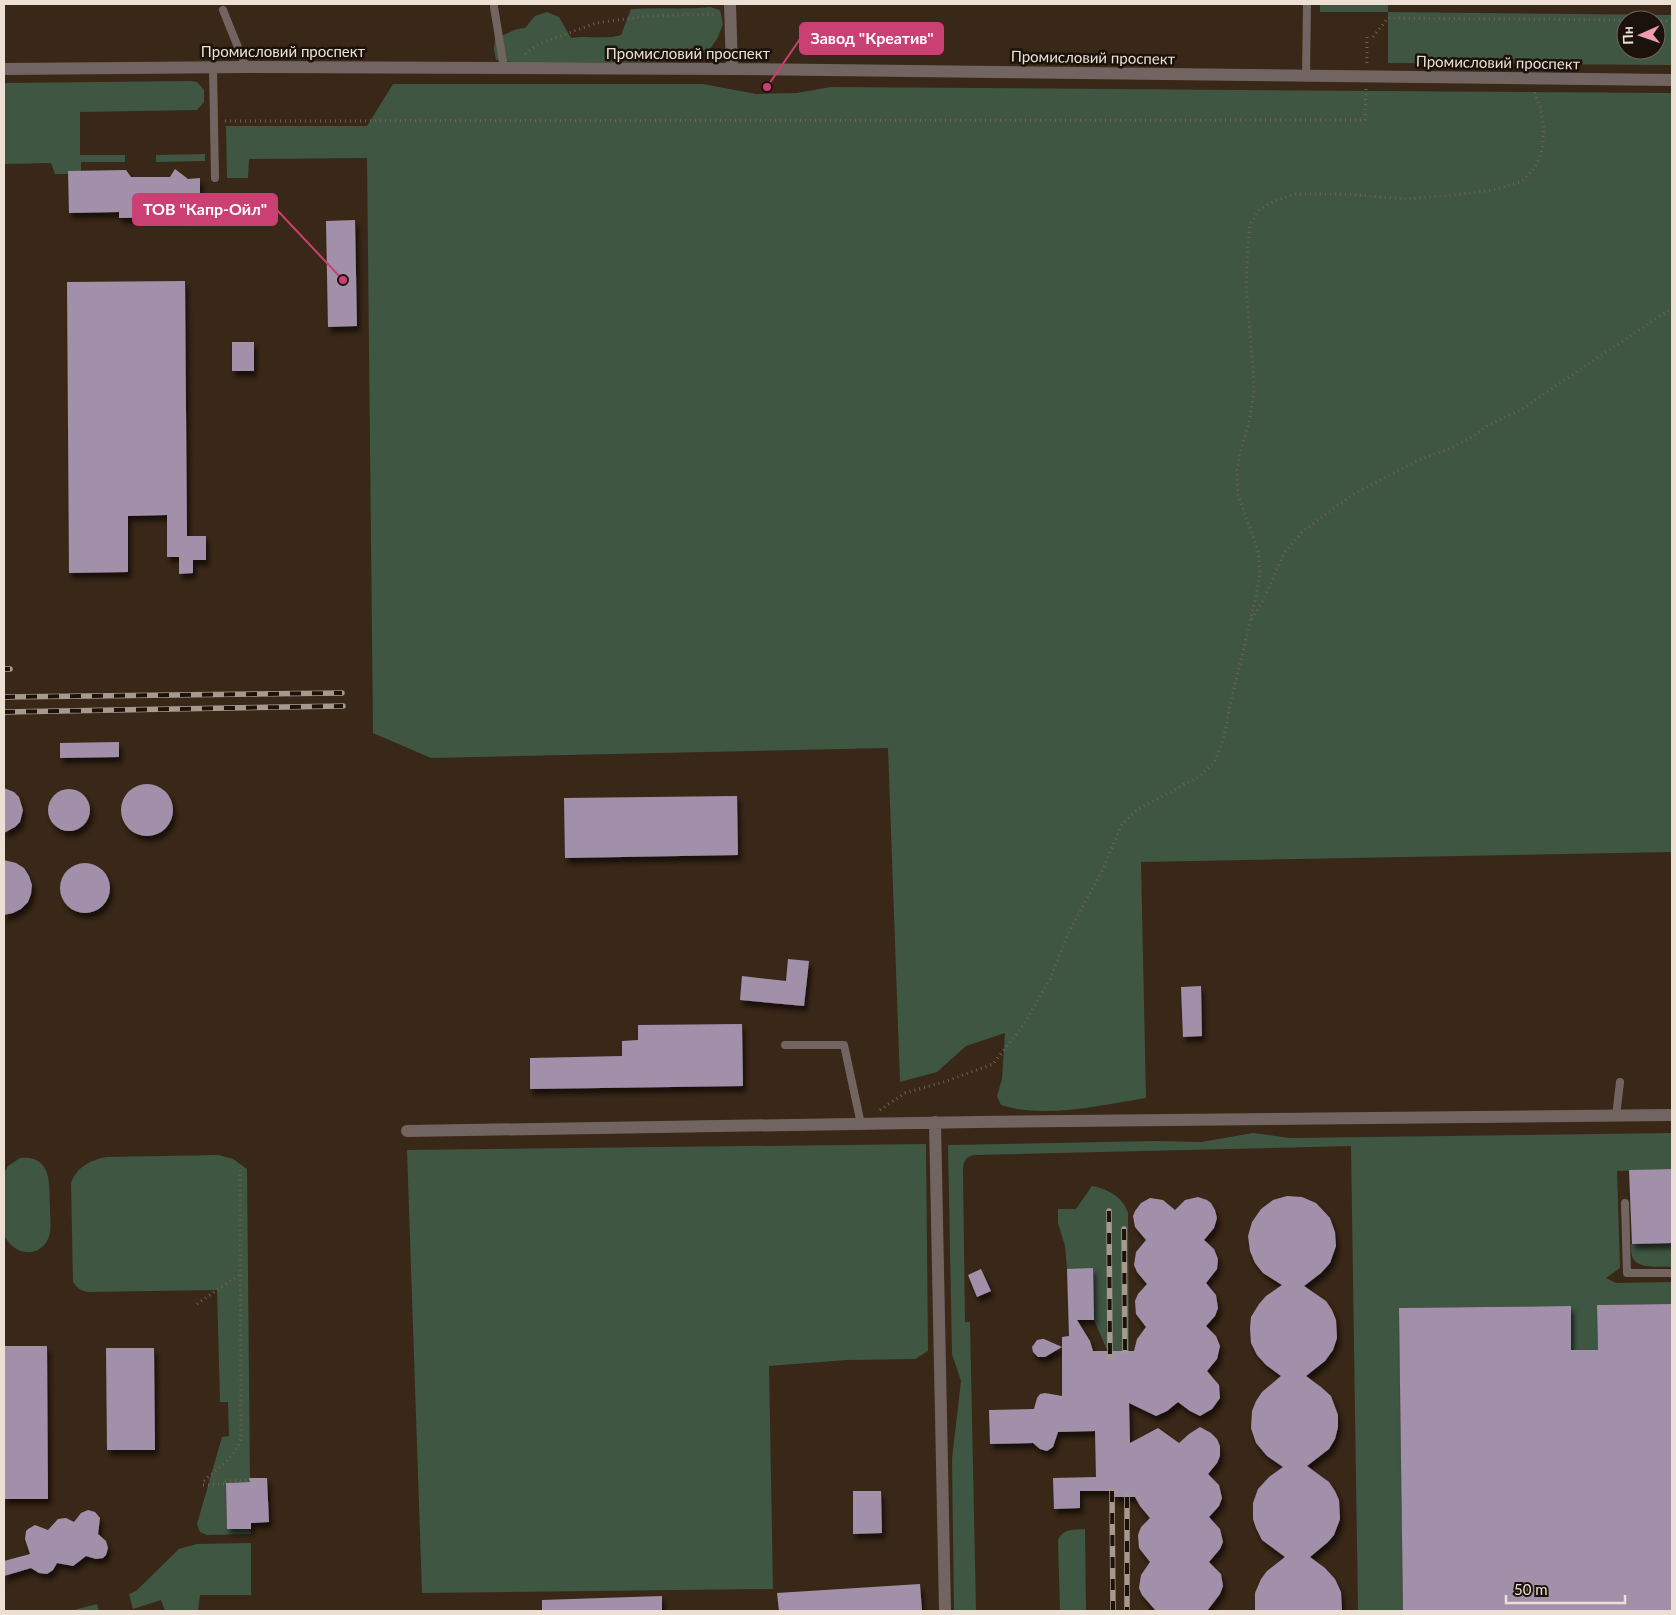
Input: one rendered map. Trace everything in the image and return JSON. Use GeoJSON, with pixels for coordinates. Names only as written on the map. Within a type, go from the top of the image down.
{"type":"FeatureCollection","features":[{"type":"Feature","properties":{"kind":"street"},"geometry":{"type":"LineString","coordinates":[[730,9],[732,69]]}},
{"type":"Feature","properties":{"kind":"street","name":"Промисловий проспект"},"geometry":{"type":"LineString","coordinates":[[4,69],[213,67],[732,69],[1672,80]]}},
{"type":"Feature","properties":{"kind":"street"},"geometry":{"type":"LineString","coordinates":[[407,1131],[935,1122],[1672,1115]]}},
{"type":"Feature","properties":{"kind":"street"},"geometry":{"type":"LineString","coordinates":[[935,1122],[945,1611]]}},
{"type":"Feature","properties":{"kind":"lane"},"geometry":{"type":"LineString","coordinates":[[1306,76],[1307,4]]}},
{"type":"Feature","properties":{"kind":"lane"},"geometry":{"type":"LineString","coordinates":[[494,7],[504,68]]}},
{"type":"Feature","properties":{"kind":"lane"},"geometry":{"type":"LineString","coordinates":[[223,10],[246,67]]}},
{"type":"Feature","properties":{"kind":"lane"},"geometry":{"type":"LineString","coordinates":[[213,67],[215,178]]}},
{"type":"Feature","properties":{"kind":"lane"},"geometry":{"type":"LineString","coordinates":[[785,1045],[844,1045],[861,1124]]}},
{"type":"Feature","properties":{"kind":"lane"},"geometry":{"type":"LineString","coordinates":[[1616,1116],[1620,1082]]}},
{"type":"Feature","properties":{"kind":"lane"},"geometry":{"type":"LineString","coordinates":[[1625,1202],[1627,1273],[1672,1273]]}},
{"type":"Feature","properties":{"kind":"path"},"geometry":{"type":"LineString","coordinates":[[504,68],[539,44],[596,23],[647,16],[730,9]]}},
{"type":"Feature","properties":{"kind":"path"},"geometry":{"type":"LineString","coordinates":[[1373,37],[1388,18],[1616,20]]}},
{"type":"Feature","properties":{"kind":"path"},"geometry":{"type":"LineString","coordinates":[[214,121],[1365,120],[1367,37]]}},
{"type":"Feature","properties":{"kind":"path"},"geometry":{"type":"LineString","coordinates":[[861,1124],[904,1092],[947,1081],[993,1064],[1024,1024],[1050,979],[1068,934],[1103,869],[1122,824],[1137,810],[1200,776],[1214,763],[1223,741],[1251,622],[1260,572],[1258,550],[1238,495],[1237,470],[1254,393],[1246,289],[1250,224],[1260,209],[1274,201],[1295,194],[1316,193],[1406,199],[1454,196],[1486,191],[1521,182],[1535,168],[1542,151],[1544,128],[1540,107],[1529,79]]}},
{"type":"Feature","properties":{"kind":"path"},"geometry":{"type":"LineString","coordinates":[[1251,622],[1263,601],[1284,553],[1302,532],[1322,517],[1352,495],[1414,462],[1477,434],[1487,426],[1526,407],[1672,308]]}},
{"type":"Feature","properties":{"kind":"path"},"geometry":{"type":"LineString","coordinates":[[240,1170],[241,1439],[233,1455],[203,1483],[224,1484],[224,1481],[246,1480]]}},
{"type":"Feature","properties":{"kind":"path"},"geometry":{"type":"LineString","coordinates":[[197,1304],[241,1273]]}},
{"type":"Feature","properties":{"kind":"green space"},"geometry":{"type":"Polygon","coordinates":[[[1320,4],[1388,4],[1388,12],[1320,12],[1320,4]]]}},
{"type":"Feature","properties":{"kind":"green space"},"geometry":{"type":"Polygon","coordinates":[[[710,7],[720,10],[723,24],[718,37],[709,51],[682,61],[520,63],[496,60],[495,39],[514,30],[525,28],[535,16],[547,12],[559,17],[571,38],[621,35],[631,9],[710,7]]]}},
{"type":"Feature","properties":{"kind":"green space"},"geometry":{"type":"Polygon","coordinates":[[[1388,12],[1616,14],[1616,60],[1666,60],[1666,15],[1672,15],[1672,65],[1388,63],[1388,12]]]}},
{"type":"Feature","properties":{"kind":"green space"},"geometry":{"type":"Polygon","coordinates":[[[197,82],[204,90],[204,102],[197,110],[80,112],[80,155],[125,155],[125,162],[81,162],[81,171],[69,171],[69,174],[55,174],[51,163],[4,164],[4,83],[197,82]]]}},
{"type":"Feature","properties":{"kind":"green space"},"geometry":{"type":"Polygon","coordinates":[[[393,84],[703,84],[756,94],[797,93],[830,87],[1672,93],[1672,852],[1141,862],[1146,1098],[1054,1111],[1035,1111],[1001,1105],[997,1096],[1002,1079],[1005,1033],[966,1046],[937,1072],[900,1082],[888,748],[431,758],[373,733],[367,158],[249,159],[248,178],[227,178],[226,126],[367,126],[393,84]]]}},
{"type":"Feature","properties":{"kind":"green space"},"geometry":{"type":"Polygon","coordinates":[[[205,154],[205,161],[156,162],[156,155],[205,154]]]}},
{"type":"Feature","properties":{"kind":"green space"},"geometry":{"type":"Polygon","coordinates":[[[1253,1133],[1290,1138],[1672,1133],[1672,1169],[1617,1171],[1620,1268],[1606,1278],[1616,1283],[1672,1282],[1672,1304],[1597,1305],[1598,1350],[1571,1350],[1570,1306],[1399,1308],[1403,1611],[1358,1611],[1351,1146],[975,1155],[969,1157],[964,1162],[963,1171],[965,1322],[970,1322],[976,1611],[954,1611],[952,1459],[961,1381],[952,1354],[948,1145],[1155,1141],[1201,1142],[1253,1133]]]}},
{"type":"Feature","properties":{"kind":"green space"},"geometry":{"type":"Polygon","coordinates":[[[926,1144],[928,1351],[915,1359],[847,1360],[769,1366],[773,1589],[422,1593],[407,1150],[926,1144]]]}},
{"type":"Feature","properties":{"kind":"green space"},"geometry":{"type":"Polygon","coordinates":[[[218,1155],[233,1159],[247,1169],[250,1482],[226,1483],[227,1529],[251,1529],[251,1534],[207,1535],[200,1532],[197,1524],[222,1437],[229,1436],[228,1402],[220,1402],[217,1290],[88,1292],[79,1289],[73,1282],[71,1183],[80,1169],[94,1160],[106,1157],[218,1155]]]}},
{"type":"Feature","properties":{"kind":"green space"},"geometry":{"type":"Polygon","coordinates":[[[20,1158],[31,1158],[38,1161],[44,1166],[49,1181],[49,1235],[44,1246],[32,1252],[18,1250],[7,1241],[4,1234],[4,1173],[8,1166],[20,1158]]]}},
{"type":"Feature","properties":{"kind":"green space"},"geometry":{"type":"Polygon","coordinates":[[[1092,1186],[1104,1189],[1119,1198],[1128,1213],[1129,1351],[1114,1351],[1110,1357],[1094,1320],[1093,1269],[1067,1269],[1065,1246],[1058,1223],[1058,1209],[1076,1209],[1092,1186]]]}},
{"type":"Feature","properties":{"kind":"green space"},"geometry":{"type":"Polygon","coordinates":[[[1672,1243],[1672,1267],[1644,1265],[1634,1260],[1632,1256],[1631,1244],[1672,1243]]]}},
{"type":"Feature","properties":{"kind":"green space"},"geometry":{"type":"Polygon","coordinates":[[[1085,1529],[1086,1611],[1060,1611],[1058,1540],[1063,1533],[1085,1529]]]}},
{"type":"Feature","properties":{"kind":"green space"},"geometry":{"type":"Polygon","coordinates":[[[251,1543],[251,1595],[200,1595],[198,1611],[165,1611],[161,1600],[133,1609],[129,1594],[136,1591],[179,1549],[197,1544],[251,1543]]]}},
{"type":"Feature","properties":{"kind":"green space"},"geometry":{"type":"Polygon","coordinates":[[[97,1604],[99,1611],[70,1611],[97,1604]]]}},
{"type":"Feature","properties":{"kind":"building"},"geometry":{"type":"Polygon","coordinates":[[[175,169],[188,179],[200,178],[200,194],[185,207],[186,217],[119,218],[119,212],[69,213],[68,171],[126,170],[131,177],[170,177],[175,169]]]}},
{"type":"Feature","properties":{"kind":"building"},"geometry":{"type":"Polygon","coordinates":[[[355,220],[357,326],[328,327],[326,221],[355,220]]]}},
{"type":"Feature","properties":{"kind":"building"},"geometry":{"type":"Polygon","coordinates":[[[185,281],[187,536],[206,536],[206,560],[193,560],[193,573],[179,574],[179,557],[167,557],[167,515],[128,516],[128,572],[69,573],[67,282],[185,281]]]}},
{"type":"Feature","properties":{"kind":"building"},"geometry":{"type":"Polygon","coordinates":[[[232,342],[254,342],[254,371],[232,371],[232,342]]]}},
{"type":"Feature","properties":{"kind":"building"},"geometry":{"type":"Polygon","coordinates":[[[119,742],[119,757],[60,758],[60,743],[119,742]]]}},
{"type":"Feature","properties":{"kind":"building"},"geometry":{"type":"Polygon","coordinates":[[[147,784],[157,786],[165,792],[171,800],[173,810],[171,820],[165,828],[157,834],[147,836],[137,834],[129,828],[123,820],[121,810],[123,800],[129,792],[137,786],[147,784]]]}},
{"type":"Feature","properties":{"kind":"building"},"geometry":{"type":"Polygon","coordinates":[[[4,788],[14,792],[19,797],[23,810],[20,822],[4,833],[4,788]]]}},
{"type":"Feature","properties":{"kind":"building"},"geometry":{"type":"Polygon","coordinates":[[[73,789],[81,792],[87,798],[90,810],[87,822],[81,828],[65,831],[57,828],[51,822],[48,806],[51,798],[57,792],[73,789]]]}},
{"type":"Feature","properties":{"kind":"building"},"geometry":{"type":"Polygon","coordinates":[[[737,796],[738,855],[565,858],[564,798],[737,796]]]}},
{"type":"Feature","properties":{"kind":"building"},"geometry":{"type":"Polygon","coordinates":[[[4,860],[16,863],[24,868],[32,885],[28,902],[21,909],[4,915],[4,860]]]}},
{"type":"Feature","properties":{"kind":"building"},"geometry":{"type":"Polygon","coordinates":[[[80,863],[90,863],[103,870],[110,883],[110,893],[103,906],[90,913],[80,913],[71,909],[64,902],[60,893],[60,883],[64,874],[71,867],[80,863]]]}},
{"type":"Feature","properties":{"kind":"building"},"geometry":{"type":"Polygon","coordinates":[[[788,959],[809,961],[804,1006],[740,1000],[742,976],[786,981],[788,959]]]}},
{"type":"Feature","properties":{"kind":"building"},"geometry":{"type":"Polygon","coordinates":[[[1201,986],[1202,1036],[1183,1037],[1181,987],[1201,986]]]}},
{"type":"Feature","properties":{"kind":"building"},"geometry":{"type":"Polygon","coordinates":[[[742,1024],[743,1086],[530,1089],[530,1058],[622,1056],[622,1041],[638,1040],[638,1025],[742,1024]]]}},
{"type":"Feature","properties":{"kind":"building"},"geometry":{"type":"Polygon","coordinates":[[[1672,1169],[1672,1243],[1632,1244],[1629,1170],[1672,1169]]]}},
{"type":"Feature","properties":{"kind":"building"},"geometry":{"type":"Polygon","coordinates":[[[1287,1196],[1302,1197],[1316,1203],[1330,1218],[1335,1232],[1336,1246],[1330,1263],[1321,1273],[1304,1286],[1326,1301],[1336,1320],[1337,1338],[1333,1350],[1325,1361],[1306,1376],[1331,1396],[1338,1415],[1338,1427],[1335,1439],[1329,1449],[1307,1466],[1329,1482],[1339,1500],[1340,1519],[1334,1535],[1310,1557],[1325,1568],[1335,1579],[1341,1592],[1342,1611],[1255,1611],[1255,1593],[1261,1579],[1267,1571],[1285,1557],[1262,1540],[1253,1519],[1253,1503],[1258,1489],[1269,1477],[1283,1467],[1267,1456],[1256,1443],[1251,1428],[1252,1411],[1256,1401],[1262,1392],[1281,1376],[1266,1365],[1257,1355],[1251,1343],[1250,1328],[1251,1317],[1259,1304],[1266,1296],[1282,1285],[1263,1273],[1255,1263],[1250,1251],[1248,1236],[1252,1222],[1261,1209],[1273,1200],[1287,1196]]]}},
{"type":"Feature","properties":{"kind":"building"},"geometry":{"type":"Polygon","coordinates":[[[1198,1197],[1211,1203],[1217,1218],[1214,1228],[1204,1240],[1214,1249],[1218,1259],[1217,1269],[1206,1283],[1216,1295],[1218,1308],[1215,1316],[1206,1326],[1216,1336],[1220,1346],[1217,1359],[1207,1371],[1219,1385],[1220,1398],[1212,1409],[1200,1416],[1178,1402],[1167,1411],[1156,1416],[1129,1403],[1130,1443],[1158,1428],[1179,1443],[1200,1427],[1217,1439],[1220,1446],[1220,1456],[1208,1474],[1219,1485],[1222,1498],[1219,1506],[1209,1517],[1220,1529],[1223,1542],[1220,1549],[1209,1562],[1221,1574],[1223,1586],[1220,1594],[1207,1611],[1156,1611],[1142,1595],[1139,1588],[1141,1575],[1150,1562],[1139,1548],[1138,1535],[1141,1527],[1150,1518],[1135,1497],[1114,1497],[1114,1491],[1080,1491],[1080,1508],[1054,1509],[1053,1478],[1096,1477],[1095,1431],[1058,1432],[1053,1447],[1047,1451],[1040,1449],[1033,1443],[990,1444],[989,1410],[1034,1409],[1040,1394],[1062,1396],[1062,1337],[1069,1336],[1067,1269],[1093,1268],[1094,1320],[1077,1320],[1090,1341],[1093,1351],[1134,1351],[1137,1339],[1146,1327],[1136,1314],[1135,1301],[1138,1294],[1147,1284],[1134,1265],[1136,1252],[1146,1240],[1135,1227],[1133,1216],[1135,1211],[1141,1203],[1150,1198],[1163,1200],[1175,1210],[1185,1200],[1198,1197]]]}},
{"type":"Feature","properties":{"kind":"building"},"geometry":{"type":"Polygon","coordinates":[[[981,1269],[991,1291],[977,1297],[968,1275],[981,1269]]]}},
{"type":"Feature","properties":{"kind":"building"},"geometry":{"type":"Polygon","coordinates":[[[1672,1304],[1672,1611],[1403,1611],[1399,1308],[1571,1306],[1571,1350],[1598,1350],[1597,1305],[1672,1304]]]}},
{"type":"Feature","properties":{"kind":"building"},"geometry":{"type":"Polygon","coordinates":[[[1044,1339],[1062,1347],[1045,1357],[1038,1357],[1033,1352],[1032,1347],[1037,1340],[1044,1339]]]}},
{"type":"Feature","properties":{"kind":"building"},"geometry":{"type":"Polygon","coordinates":[[[4,1346],[47,1346],[48,1499],[4,1499],[4,1346]]]}},
{"type":"Feature","properties":{"kind":"building"},"geometry":{"type":"Polygon","coordinates":[[[106,1348],[154,1348],[155,1450],[107,1450],[106,1348]]]}},
{"type":"Feature","properties":{"kind":"building"},"geometry":{"type":"Polygon","coordinates":[[[249,1478],[267,1478],[269,1522],[251,1523],[251,1529],[227,1529],[226,1483],[250,1482],[249,1478]]]}},
{"type":"Feature","properties":{"kind":"building"},"geometry":{"type":"Polygon","coordinates":[[[853,1491],[881,1491],[882,1533],[853,1534],[853,1491]]]}},
{"type":"Feature","properties":{"kind":"building"},"geometry":{"type":"Polygon","coordinates":[[[88,1510],[95,1512],[100,1518],[98,1534],[106,1541],[108,1548],[103,1558],[96,1559],[86,1556],[73,1566],[57,1563],[53,1570],[47,1574],[39,1573],[31,1568],[4,1576],[4,1561],[30,1554],[25,1539],[28,1529],[35,1525],[48,1530],[58,1519],[66,1518],[74,1522],[81,1513],[88,1510]]]}},
{"type":"Feature","properties":{"kind":"building"},"geometry":{"type":"Polygon","coordinates":[[[920,1584],[922,1611],[779,1611],[777,1593],[920,1584]]]}},
{"type":"Feature","properties":{"kind":"building"},"geometry":{"type":"Polygon","coordinates":[[[662,1596],[662,1611],[542,1611],[542,1600],[662,1596]]]}},
{"type":"Feature","properties":{"kind":"railway"},"geometry":{"type":"LineString","coordinates":[[4,669],[10,669]]}},
{"type":"Feature","properties":{"kind":"railway"},"geometry":{"type":"LineString","coordinates":[[4,697],[342,693]]}},
{"type":"Feature","properties":{"kind":"railway"},"geometry":{"type":"LineString","coordinates":[[4,712],[343,706]]}},
{"type":"Feature","properties":{"kind":"railway"},"geometry":{"type":"LineString","coordinates":[[1109,1211],[1110,1357]]}},
{"type":"Feature","properties":{"kind":"railway"},"geometry":{"type":"LineString","coordinates":[[1124,1229],[1125,1351]]}},
{"type":"Feature","properties":{"kind":"railway"},"geometry":{"type":"LineString","coordinates":[[1112,1491],[1113,1611]]}},
{"type":"Feature","properties":{"kind":"railway"},"geometry":{"type":"LineString","coordinates":[[1127,1497],[1127,1611]]}},
{"type":"Feature","properties":{"kind":"place","name":"Завод \"Креатив\""},"geometry":{"type":"Point","coordinates":[767,87]}},
{"type":"Feature","properties":{"kind":"place","name":"ТОВ \"Капр-Ойл\""},"geometry":{"type":"Point","coordinates":[343,280]}}]}
